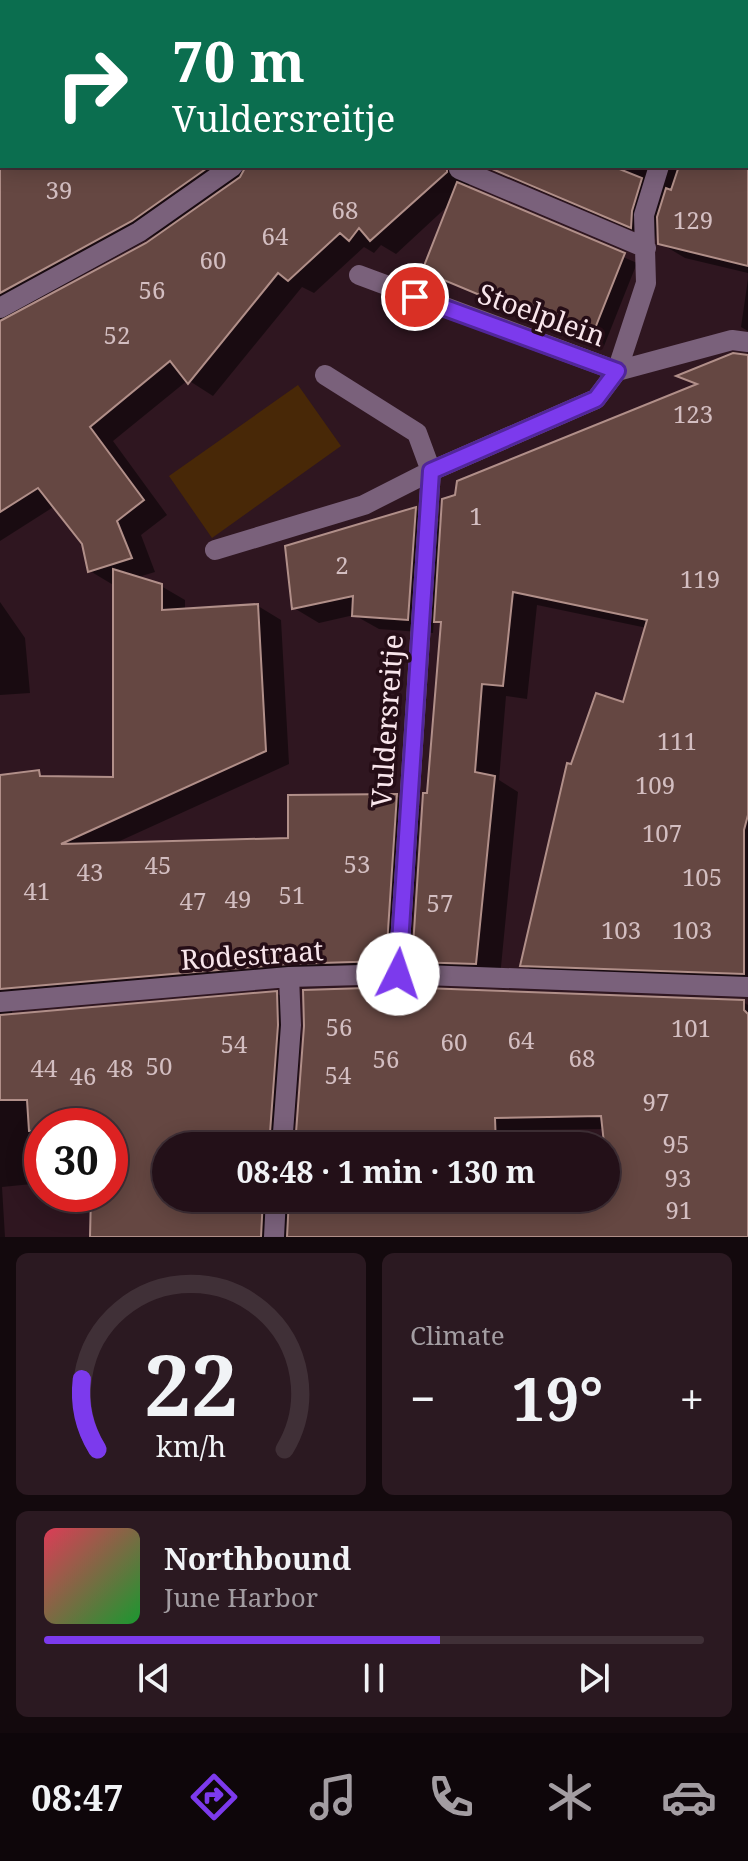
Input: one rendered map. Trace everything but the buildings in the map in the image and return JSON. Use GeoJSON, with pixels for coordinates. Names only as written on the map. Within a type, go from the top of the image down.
{"type":"FeatureCollection","features":[{"type":"Feature","properties":{"kind":"street"},"geometry":{"type":"LineString","coordinates":[[0,308],[139,232],[230,168]]}},
{"type":"Feature","properties":{"kind":"street"},"geometry":{"type":"LineString","coordinates":[[215,550],[364,505],[431,471],[596,399],[617,371],[646,283],[644,215],[658,168]]}},
{"type":"Feature","properties":{"kind":"street"},"geometry":{"type":"LineString","coordinates":[[459,169],[646,248]]}},
{"type":"Feature","properties":{"kind":"street","name":"Stoelplein"},"geometry":{"type":"LineString","coordinates":[[359,275],[617,371]]}},
{"type":"Feature","properties":{"kind":"street"},"geometry":{"type":"LineString","coordinates":[[617,371],[732,340],[748,342]]}},
{"type":"Feature","properties":{"kind":"street"},"geometry":{"type":"LineString","coordinates":[[325,375],[417,433],[431,471]]}},
{"type":"Feature","properties":{"kind":"street","name":"Vuldersreitje"},"geometry":{"type":"LineString","coordinates":[[398,974],[431,471]]}},
{"type":"Feature","properties":{"kind":"street","name":"Rodestraat"},"geometry":{"type":"LineString","coordinates":[[0,1002],[289,977],[398,974],[748,987]]}},
{"type":"Feature","properties":{"kind":"street"},"geometry":{"type":"LineString","coordinates":[[285,1132],[291,1025],[289,977]]}},
{"type":"Feature","properties":{"kind":"street"},"geometry":{"type":"LineString","coordinates":[[274,1237],[275,1212]]}},
{"type":"Feature","properties":{"kind":"shaded area"},"geometry":{"type":"Polygon","coordinates":[[[298,385],[341,446],[212,538],[169,476],[298,385]]]}},
{"type":"Feature","properties":{"kind":"route"},"geometry":{"type":"LineString","coordinates":[[398,974],[431,471],[596,399],[617,371],[415,297]]}}]}
